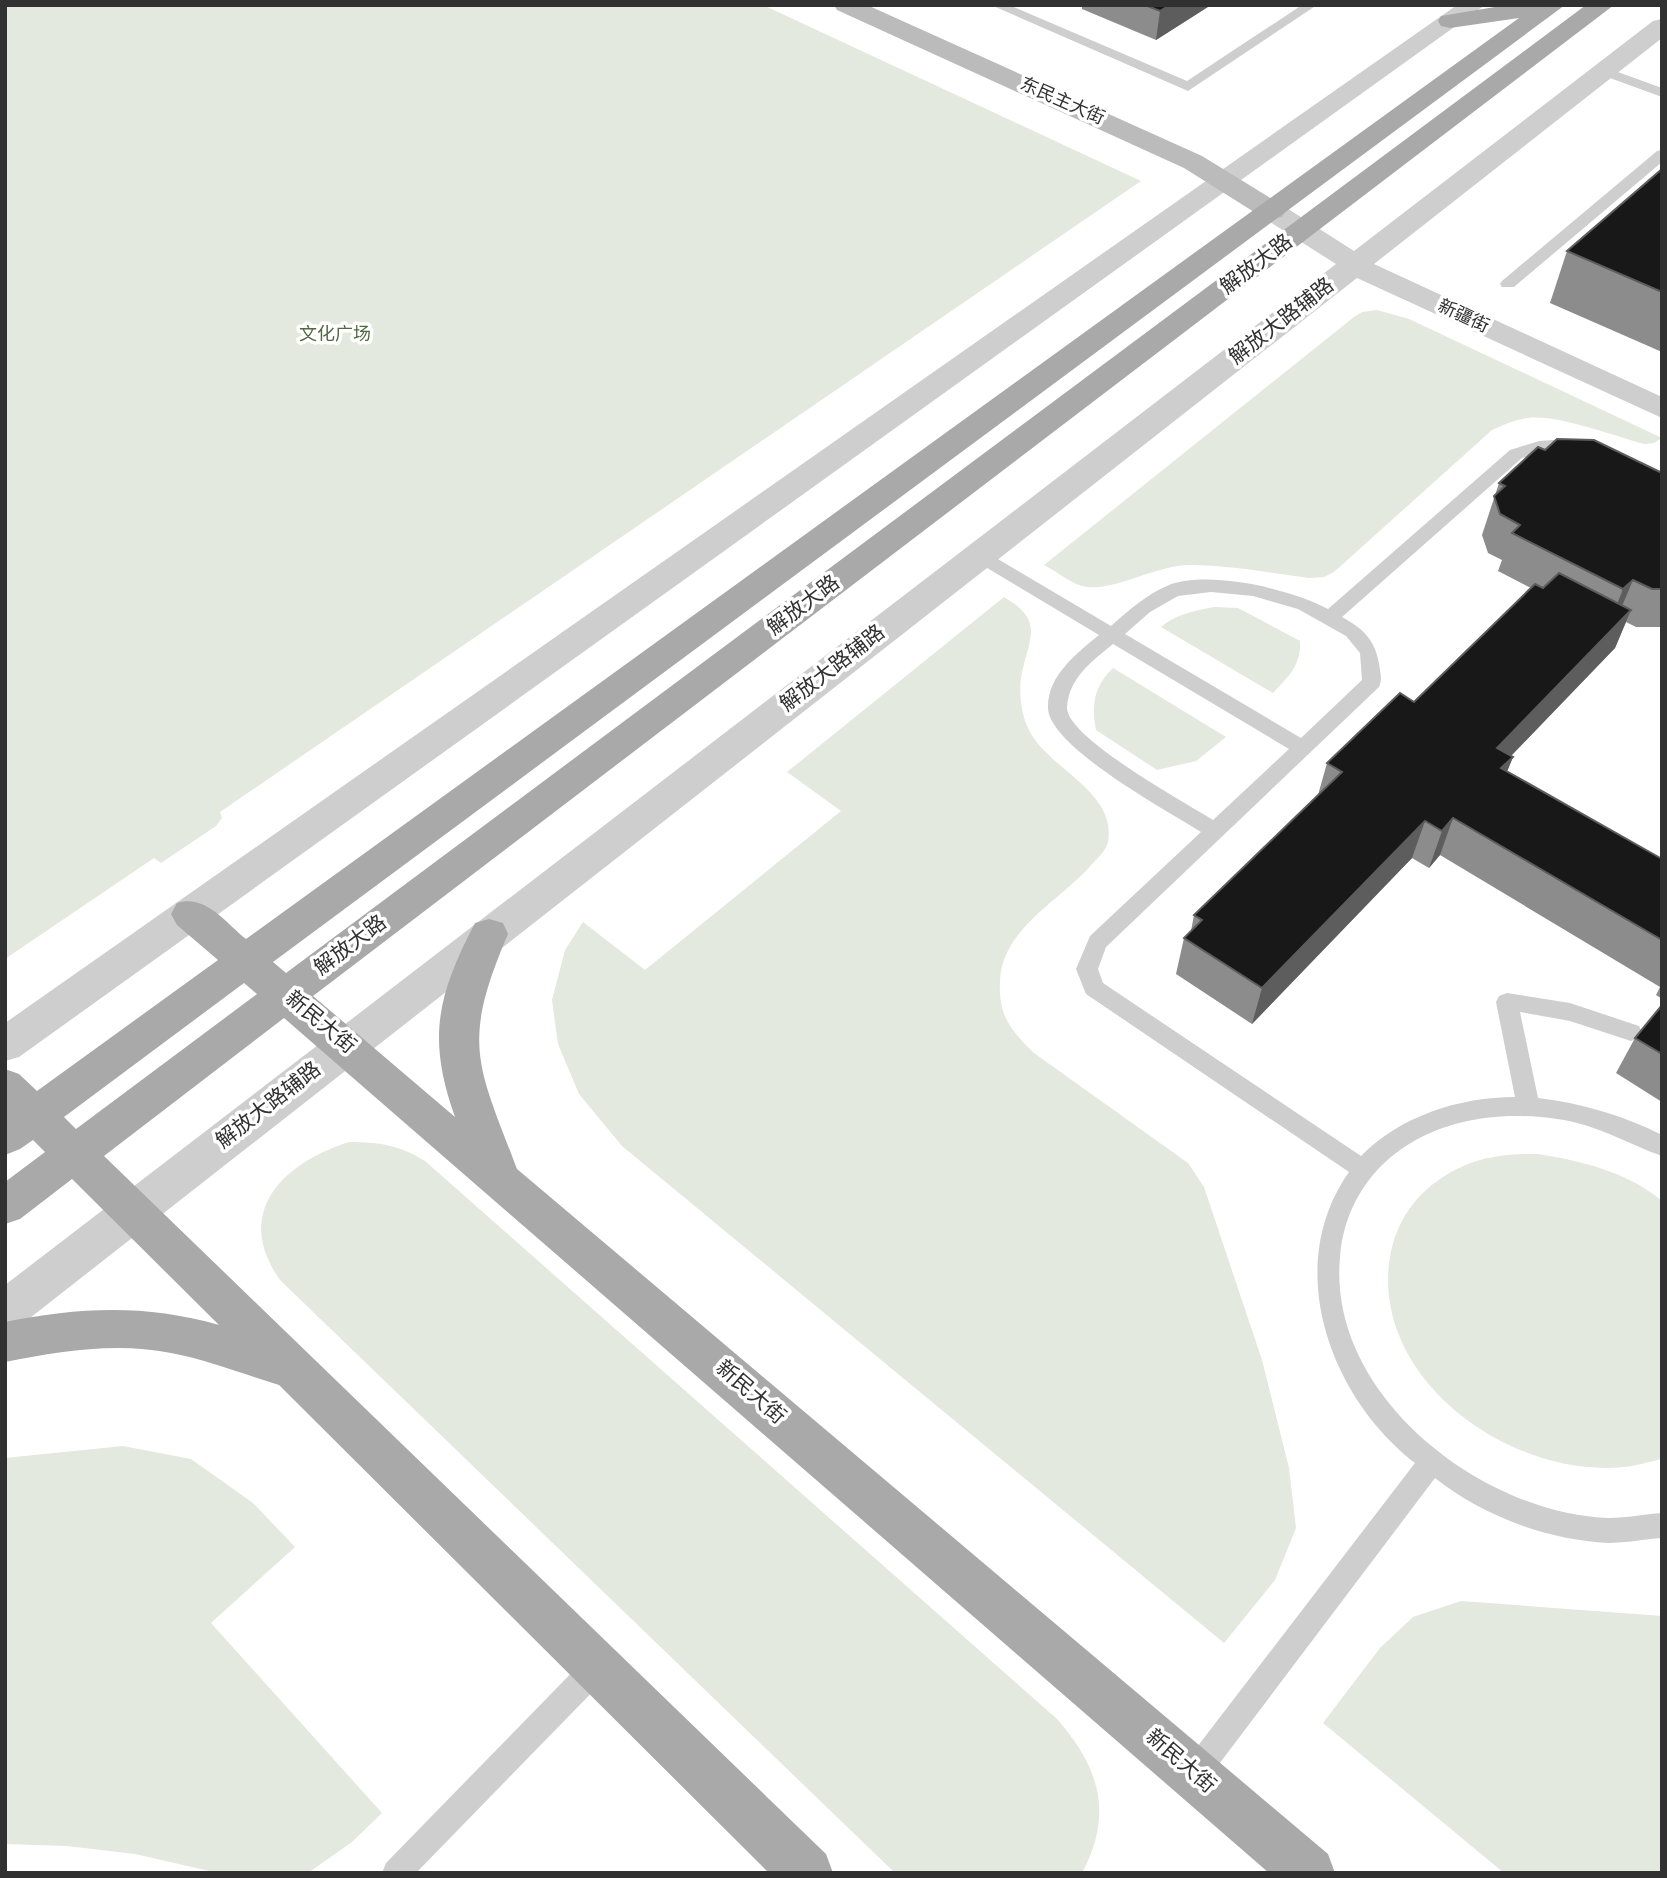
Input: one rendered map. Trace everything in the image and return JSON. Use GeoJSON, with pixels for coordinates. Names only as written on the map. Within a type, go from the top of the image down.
{"type":"FeatureCollection","features":[{"type":"Feature","properties":{"kind":"main road","name":"东民主大街"},"geometry":{"type":"LineString","coordinates":[[846,5],[1193,162],[1272,211]]}},
{"type":"Feature","properties":{"kind":"main road","name":"解放大路"},"geometry":{"type":"LineString","coordinates":[[5,1206],[1602,5]]}},
{"type":"Feature","properties":{"kind":"main road","name":"解放大路"},"geometry":{"type":"LineString","coordinates":[[15,1113],[246,961],[1552,6]]}},
{"type":"Feature","properties":{"kind":"main road"},"geometry":{"type":"LineString","coordinates":[[1461,13],[1552,6]]}},
{"type":"Feature","properties":{"kind":"main road","name":"新民大街"},"geometry":{"type":"LineString","coordinates":[[190,914],[1309,1873]]}},
{"type":"Feature","properties":{"kind":"main road"},"geometry":{"type":"LineString","coordinates":[[489,934],[463,999],[458,1053],[463,1076],[500,1178]]}},
{"type":"Feature","properties":{"kind":"main road"},"geometry":{"type":"LineString","coordinates":[[15,1113],[73,1154],[807,1873]]}},
{"type":"Feature","properties":{"kind":"main road"},"geometry":{"type":"LineString","coordinates":[[5,1342],[45,1333],[151,1330],[196,1340],[291,1368]]}},
{"type":"Feature","properties":{"kind":"street"},"geometry":{"type":"LineString","coordinates":[[5,1045],[1461,13]]}},
{"type":"Feature","properties":{"kind":"street","name":"解放大路辅路"},"geometry":{"type":"LineString","coordinates":[[5,1311],[1662,26]]}},
{"type":"Feature","properties":{"kind":"street","name":"新疆街"},"geometry":{"type":"LineString","coordinates":[[1272,211],[1377,278],[1662,409]]}},
{"type":"Feature","properties":{"kind":"lane"},"geometry":{"type":"LineString","coordinates":[[997,5],[1188,87],[1311,5]]}},
{"type":"Feature","properties":{"kind":"lane"},"geometry":{"type":"LineString","coordinates":[[1605,71],[1662,93]]}},
{"type":"Feature","properties":{"kind":"lane"},"geometry":{"type":"LineString","coordinates":[[1508,284],[1662,154]]}},
{"type":"Feature","properties":{"kind":"lane"},"geometry":{"type":"LineString","coordinates":[[1329,618],[1516,454],[1539,445],[1560,444],[1594,460]]}},
{"type":"Feature","properties":{"kind":"lane"},"geometry":{"type":"LineString","coordinates":[[980,556],[1302,748]]}},
{"type":"Feature","properties":{"kind":"lane"},"geometry":{"type":"LineString","coordinates":[[1215,831],[1088,750],[1069,733],[1057,710],[1062,685],[1080,661],[1144,608],[1174,590],[1211,586],[1253,590],[1304,604],[1353,631],[1369,652],[1372,681],[1215,831],[1097,942],[1087,969],[1094,988],[1362,1169]]}},
{"type":"Feature","properties":{"kind":"lane"},"geometry":{"type":"LineString","coordinates":[[1528,1105],[1507,1002],[1562,1009],[1598,1018],[1631,1032]]}},
{"type":"Feature","properties":{"kind":"lane"},"geometry":{"type":"LineString","coordinates":[[1662,1146],[1635,1131],[1581,1113],[1528,1105],[1476,1108],[1430,1121],[1392,1141],[1362,1169],[1340,1204],[1328,1245],[1327,1288],[1337,1335],[1358,1381],[1390,1425],[1431,1463],[1480,1494],[1535,1517],[1591,1528],[1646,1529],[1662,1525]]}},
{"type":"Feature","properties":{"kind":"lane"},"geometry":{"type":"LineString","coordinates":[[1194,1774],[1431,1463]]}},
{"type":"Feature","properties":{"kind":"lane"},"geometry":{"type":"LineString","coordinates":[[396,1873],[597,1667]]}},
{"type":"Feature","properties":{"kind":"green space","name":"文化广场"},"geometry":{"type":"Polygon","coordinates":[[[5,5],[763,5],[1141,181],[220,812],[222,818],[216,826],[161,863],[154,858],[5,959],[5,5]]]}},
{"type":"Feature","properties":{"kind":"green space"},"geometry":{"type":"Polygon","coordinates":[[[1377,310],[1409,319],[1662,438],[1654,443],[1644,444],[1554,419],[1528,418],[1500,426],[1492,430],[1334,572],[1324,577],[1309,578],[1191,565],[1093,587],[1077,584],[1044,565],[1354,317],[1362,312],[1377,310]]]}},
{"type":"Feature","properties":{"kind":"green space"},"geometry":{"type":"Polygon","coordinates":[[[1004,597],[1024,612],[1031,628],[1020,689],[1027,726],[1036,741],[1091,793],[1102,808],[1108,824],[1108,842],[1098,858],[1023,929],[1011,945],[1000,980],[1001,1003],[1012,1029],[1034,1053],[1188,1163],[1204,1187],[1262,1360],[1289,1468],[1296,1528],[1275,1580],[1224,1643],[622,1146],[579,1094],[558,1044],[552,1000],[565,950],[583,922],[645,970],[841,811],[787,772],[1004,597]]]}},
{"type":"Feature","properties":{"kind":"green space"},"geometry":{"type":"Polygon","coordinates":[[[1214,607],[1238,608],[1300,641],[1296,664],[1273,693],[1161,627],[1179,616],[1214,607]]]}},
{"type":"Feature","properties":{"kind":"green space"},"geometry":{"type":"Polygon","coordinates":[[[1113,668],[1226,737],[1196,761],[1157,770],[1096,730],[1096,696],[1102,682],[1113,668]]]}},
{"type":"Feature","properties":{"kind":"green space"},"geometry":{"type":"Polygon","coordinates":[[[349,1142],[389,1146],[425,1161],[1057,1719],[1083,1755],[1097,1791],[1098,1830],[1082,1873],[895,1873],[280,1280],[266,1255],[261,1233],[263,1212],[272,1193],[304,1163],[349,1142]]]}},
{"type":"Feature","properties":{"kind":"green space"},"geometry":{"type":"Polygon","coordinates":[[[1537,1154],[1570,1160],[1618,1175],[1662,1201],[1661,1459],[1624,1467],[1583,1467],[1542,1458],[1502,1442],[1466,1419],[1434,1390],[1410,1357],[1394,1319],[1388,1278],[1391,1253],[1397,1231],[1408,1210],[1424,1192],[1459,1168],[1505,1155],[1537,1154]]]}},
{"type":"Feature","properties":{"kind":"green space"},"geometry":{"type":"Polygon","coordinates":[[[123,1446],[191,1459],[253,1503],[295,1547],[211,1623],[382,1813],[352,1842],[308,1873],[218,1873],[135,1854],[67,1846],[5,1844],[5,1458],[123,1446]]]}},
{"type":"Feature","properties":{"kind":"green space"},"geometry":{"type":"Polygon","coordinates":[[[1461,1601],[1662,1616],[1662,1873],[1504,1873],[1323,1723],[1380,1648],[1413,1617],[1461,1601]]]}},
{"type":"Feature","properties":{"kind":"building"},"geometry":{"type":"Polygon","coordinates":[[[1145,5],[1170,5],[1160,11],[1145,5]]]}},
{"type":"Feature","properties":{"kind":"building"},"geometry":{"type":"Polygon","coordinates":[[[1662,169],[1662,292],[1567,251],[1662,169]]]}},
{"type":"Feature","properties":{"kind":"building"},"geometry":{"type":"Polygon","coordinates":[[[1557,439],[1594,440],[1662,473],[1662,589],[1652,589],[1633,580],[1623,589],[1512,533],[1520,525],[1500,514],[1494,496],[1505,486],[1499,483],[1538,447],[1545,450],[1557,439]]]}},
{"type":"Feature","properties":{"kind":"building"},"geometry":{"type":"Polygon","coordinates":[[[1559,573],[1631,610],[1497,748],[1513,757],[1501,768],[1662,859],[1662,940],[1453,818],[1442,831],[1425,821],[1262,988],[1184,938],[1202,920],[1194,915],[1342,772],[1327,763],[1400,693],[1414,702],[1535,584],[1543,588],[1559,573]]]}},
{"type":"Feature","properties":{"kind":"building"},"geometry":{"type":"Polygon","coordinates":[[[1662,1005],[1662,1054],[1635,1038],[1662,1005]]]}}]}
